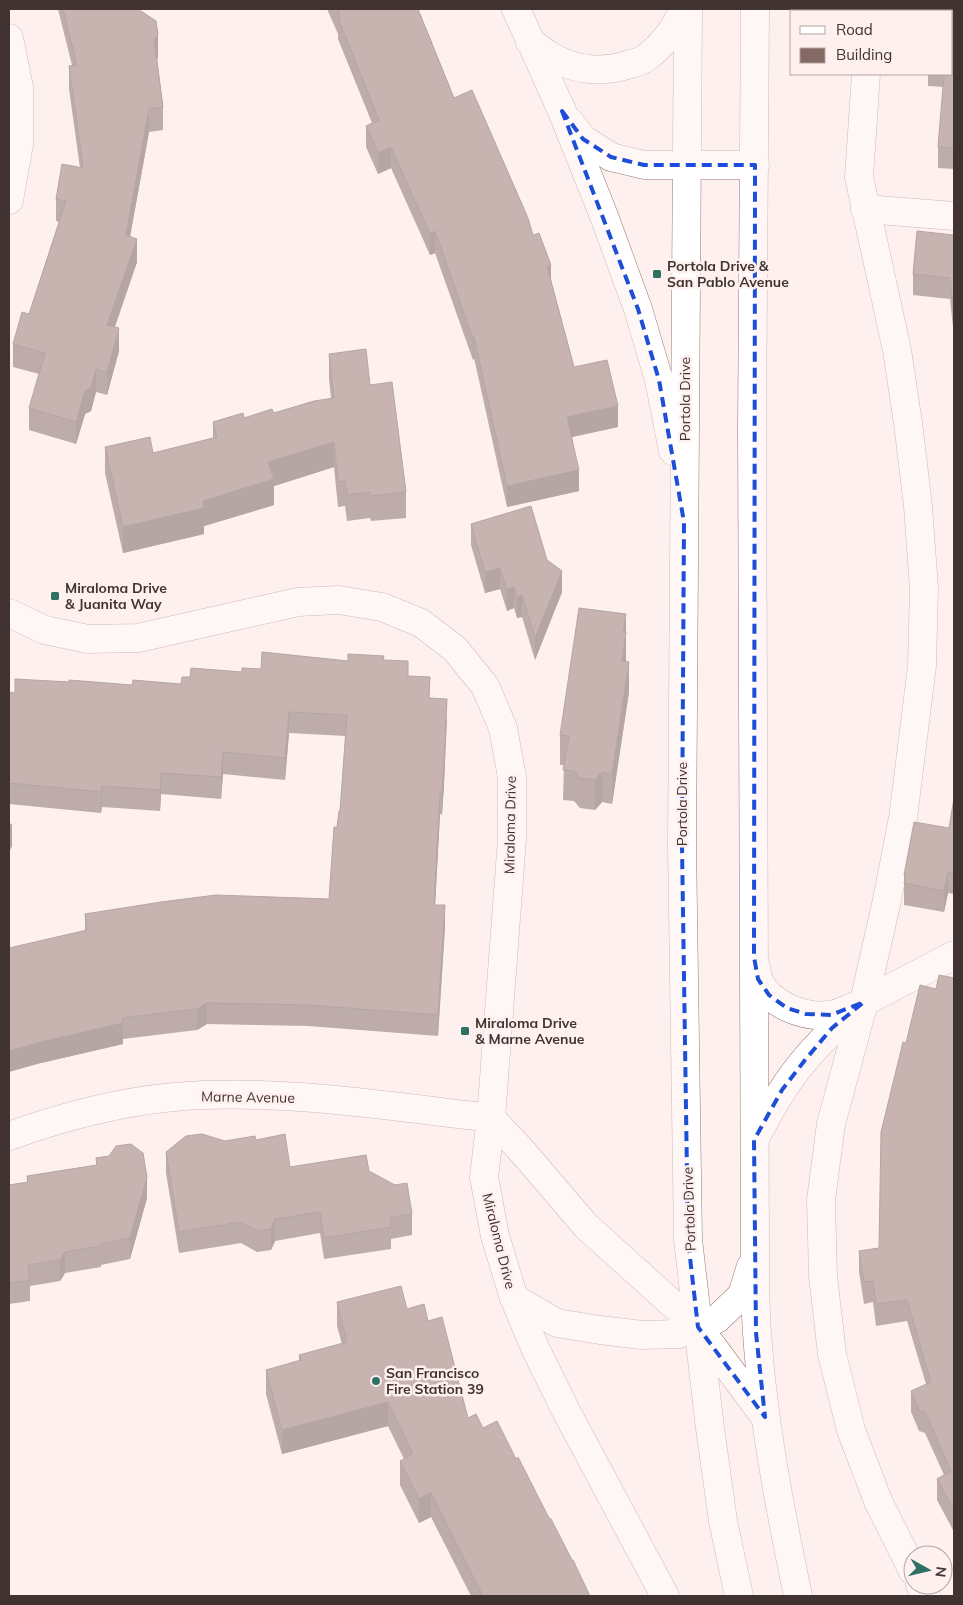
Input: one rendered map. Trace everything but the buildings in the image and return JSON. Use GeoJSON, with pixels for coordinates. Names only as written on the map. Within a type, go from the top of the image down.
{"type":"FeatureCollection","features":[{"type":"Feature","properties":{"kind":"main road"},"geometry":{"type":"LineString","coordinates":[[516,9],[562,111],[604,216],[638,309],[659,380],[684,522]]}},
{"type":"Feature","properties":{"kind":"main road"},"geometry":{"type":"LineString","coordinates":[[530,42],[553,58],[575,66],[595,71],[618,68],[643,60],[661,44],[676,25],[684,9]]}},
{"type":"Feature","properties":{"kind":"main road","name":"Portola Drive"},"geometry":{"type":"LineString","coordinates":[[688,9],[682,845],[688,1240],[723,1521],[739,1596]]}},
{"type":"Feature","properties":{"kind":"main road"},"geometry":{"type":"LineString","coordinates":[[755,9],[752,419],[756,1332],[766,1417],[782,1517],[798,1596]]}},
{"type":"Feature","properties":{"kind":"main road"},"geometry":{"type":"LineString","coordinates":[[9,38],[19,87],[19,144],[9,200]]}},
{"type":"Feature","properties":{"kind":"main road"},"geometry":{"type":"LineString","coordinates":[[866,75],[860,177],[897,350],[906,405],[918,506],[924,588],[922,666],[903,818],[864,1002],[832,1124],[821,1200],[823,1276],[832,1354],[851,1430],[878,1501],[903,1551]]}},
{"type":"Feature","properties":{"kind":"main road"},"geometry":{"type":"LineString","coordinates":[[562,111],[582,139],[611,157],[644,165],[755,165]]}},
{"type":"Feature","properties":{"kind":"main road"},"geometry":{"type":"LineString","coordinates":[[866,209],[954,216]]}},
{"type":"Feature","properties":{"kind":"main road","name":"Miraloma Drive"},"geometry":{"type":"LineString","coordinates":[[9,613],[45,630],[88,639],[138,638],[298,602],[339,600],[382,607],[421,623],[456,649],[485,686],[503,728],[512,777],[512,840],[491,1118],[484,1177],[495,1236],[514,1298]]}},
{"type":"Feature","properties":{"kind":"main road"},"geometry":{"type":"LineString","coordinates":[[754,957],[758,979],[769,995],[787,1008],[806,1014],[831,1015],[864,1002],[954,955]]}},
{"type":"Feature","properties":{"kind":"main road"},"geometry":{"type":"LineString","coordinates":[[754,1140],[782,1090],[805,1060],[832,1028],[864,1002]]}},
{"type":"Feature","properties":{"kind":"main road","name":"Marne Avenue"},"geometry":{"type":"LineString","coordinates":[[9,1136],[44,1124],[109,1107],[173,1097],[306,1098],[491,1118]]}},
{"type":"Feature","properties":{"kind":"main road"},"geometry":{"type":"LineString","coordinates":[[491,1118],[586,1226],[698,1327],[766,1417]]}},
{"type":"Feature","properties":{"kind":"main road"},"geometry":{"type":"LineString","coordinates":[[514,1298],[557,1323],[642,1334],[679,1334],[717,1319],[742,1295],[755,1253]]}},
{"type":"Feature","properties":{"kind":"main road"},"geometry":{"type":"LineString","coordinates":[[514,1298],[566,1411],[665,1596]]}},
{"type":"Feature","properties":{"kind":"highlighted area"},"geometry":{"type":"Polygon","coordinates":[[[562,111],[583,139],[611,157],[644,165],[755,165],[754,957],[758,979],[769,995],[787,1008],[806,1014],[831,1015],[864,1002],[832,1028],[805,1060],[782,1090],[754,1140],[756,1333],[765,1417],[698,1327],[688,1240],[682,845],[684,522],[659,380],[638,309],[562,111]]]}},
{"type":"Feature","properties":{"kind":"place","name":"Portola Drive & San Pablo Avenue"},"geometry":{"type":"Point","coordinates":[657,274]}},
{"type":"Feature","properties":{"kind":"place","name":"Miraloma Drive & Juanita Way"},"geometry":{"type":"Point","coordinates":[55,596]}},
{"type":"Feature","properties":{"kind":"place","name":"Miraloma Drive & Marne Avenue"},"geometry":{"type":"Point","coordinates":[465,1031]}},
{"type":"Feature","properties":{"kind":"place","name":"San Francisco Fire Station 39"},"geometry":{"type":"Point","coordinates":[376,1381]}}]}
